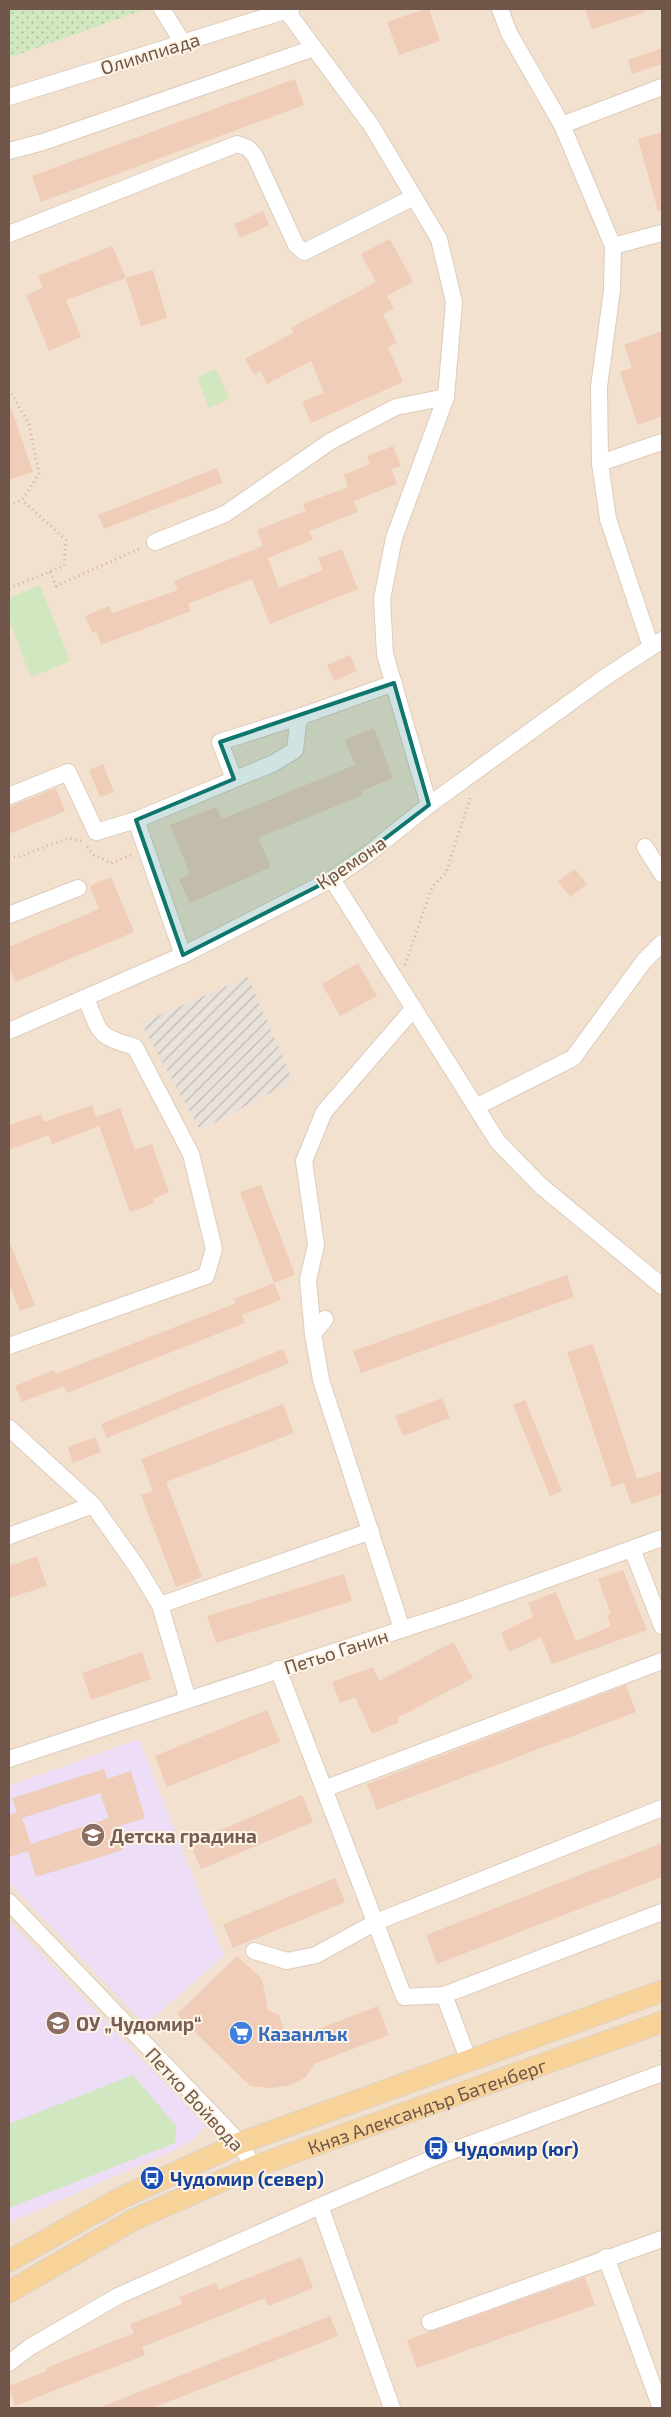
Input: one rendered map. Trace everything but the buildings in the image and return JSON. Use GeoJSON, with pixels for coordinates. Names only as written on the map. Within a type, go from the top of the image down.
{"type":"FeatureCollection","features":[{"type":"Feature","properties":{"kind":"main road","name":"Княз Александър Батенберг"},"geometry":{"type":"LineString","coordinates":[[9,2261],[121,2198],[240,2143],[662,1991]]}},
{"type":"Feature","properties":{"kind":"main road","name":"Княз Александър Батенберг"},"geometry":{"type":"LineString","coordinates":[[9,2292],[133,2220],[254,2167],[662,2022]]}},
{"type":"Feature","properties":{"kind":"street"},"geometry":{"type":"LineString","coordinates":[[162,9],[183,43]]}},
{"type":"Feature","properties":{"kind":"street"},"geometry":{"type":"LineString","coordinates":[[288,9],[314,48],[371,125],[439,239],[454,302],[446,397],[394,538],[382,599],[385,654],[429,805]]}},
{"type":"Feature","properties":{"kind":"street","name":"Олимпиада"},"geometry":{"type":"LineString","coordinates":[[9,97],[288,9]]}},
{"type":"Feature","properties":{"kind":"street"},"geometry":{"type":"LineString","coordinates":[[500,9],[509,33],[562,125],[613,246],[612,290],[599,387],[600,463],[608,519],[656,644]]}},
{"type":"Feature","properties":{"kind":"street"},"geometry":{"type":"LineString","coordinates":[[9,151],[44,142],[314,48]]}},
{"type":"Feature","properties":{"kind":"street"},"geometry":{"type":"LineString","coordinates":[[562,125],[662,87]]}},
{"type":"Feature","properties":{"kind":"street"},"geometry":{"type":"LineString","coordinates":[[9,234],[237,144],[248,148],[255,156],[296,246],[304,252],[414,197]]}},
{"type":"Feature","properties":{"kind":"street"},"geometry":{"type":"LineString","coordinates":[[613,246],[662,233]]}},
{"type":"Feature","properties":{"kind":"street"},"geometry":{"type":"LineString","coordinates":[[156,542],[225,514],[331,441],[396,406],[446,397]]}},
{"type":"Feature","properties":{"kind":"street"},"geometry":{"type":"LineString","coordinates":[[600,463],[662,442]]}},
{"type":"Feature","properties":{"kind":"street","name":"Кремона"},"geometry":{"type":"LineString","coordinates":[[9,1031],[183,955],[332,879],[368,854],[429,805],[656,644]]}},
{"type":"Feature","properties":{"kind":"street"},"geometry":{"type":"LineString","coordinates":[[234,779],[220,742],[302,716],[394,683]]}},
{"type":"Feature","properties":{"kind":"street"},"geometry":{"type":"LineString","coordinates":[[9,796],[68,772],[96,832],[136,820],[274,763],[295,750],[298,724],[302,716]]}},
{"type":"Feature","properties":{"kind":"street"},"geometry":{"type":"LineString","coordinates":[[136,820],[183,955]]}},
{"type":"Feature","properties":{"kind":"street"},"geometry":{"type":"LineString","coordinates":[[645,847],[662,874]]}},
{"type":"Feature","properties":{"kind":"street"},"geometry":{"type":"LineString","coordinates":[[332,879],[498,1142],[541,1186],[662,1286]]}},
{"type":"Feature","properties":{"kind":"street"},"geometry":{"type":"LineString","coordinates":[[9,915],[78,888]]}},
{"type":"Feature","properties":{"kind":"street"},"geometry":{"type":"LineString","coordinates":[[476,1107],[573,1058],[644,960],[662,943]]}},
{"type":"Feature","properties":{"kind":"street"},"geometry":{"type":"LineString","coordinates":[[9,1346],[206,1276],[214,1249],[191,1154],[135,1047],[106,1038],[98,1028],[86,998]]}},
{"type":"Feature","properties":{"kind":"street"},"geometry":{"type":"LineString","coordinates":[[402,1629],[320,1380],[312,1334],[308,1280],[316,1245],[304,1161],[324,1112],[414,1008]]}},
{"type":"Feature","properties":{"kind":"street"},"geometry":{"type":"LineString","coordinates":[[312,1334],[325,1319]]}},
{"type":"Feature","properties":{"kind":"street"},"geometry":{"type":"LineString","coordinates":[[9,1428],[93,1504],[137,1567],[160,1605],[188,1700]]}},
{"type":"Feature","properties":{"kind":"street"},"geometry":{"type":"LineString","coordinates":[[9,1536],[93,1504]]}},
{"type":"Feature","properties":{"kind":"street"},"geometry":{"type":"LineString","coordinates":[[160,1605],[371,1531]]}},
{"type":"Feature","properties":{"kind":"street","name":"Петьо Ганин"},"geometry":{"type":"LineString","coordinates":[[9,1759],[402,1629],[662,1538]]}},
{"type":"Feature","properties":{"kind":"street"},"geometry":{"type":"LineString","coordinates":[[632,1549],[662,1626]]}},
{"type":"Feature","properties":{"kind":"street"},"geometry":{"type":"LineString","coordinates":[[324,1789],[662,1661]]}},
{"type":"Feature","properties":{"kind":"street"},"geometry":{"type":"LineString","coordinates":[[278,1669],[404,1996],[444,1995],[662,1912]]}},
{"type":"Feature","properties":{"kind":"street"},"geometry":{"type":"LineString","coordinates":[[254,1952],[287,1961],[316,1955],[376,1922],[662,1808]]}},
{"type":"Feature","properties":{"kind":"street","name":"Петко Войвода"},"geometry":{"type":"LineString","coordinates":[[9,1902],[240,2143],[254,2167]]}},
{"type":"Feature","properties":{"kind":"street"},"geometry":{"type":"LineString","coordinates":[[444,1995],[469,2061]]}},
{"type":"Feature","properties":{"kind":"street"},"geometry":{"type":"LineString","coordinates":[[9,2363],[30,2347],[118,2296],[320,2206],[438,2156],[662,2073]]}},
{"type":"Feature","properties":{"kind":"street"},"geometry":{"type":"LineString","coordinates":[[320,2206],[392,2408]]}},
{"type":"Feature","properties":{"kind":"street"},"geometry":{"type":"LineString","coordinates":[[430,2322],[662,2239]]}},
{"type":"Feature","properties":{"kind":"street"},"geometry":{"type":"LineString","coordinates":[[606,2258],[661,2408]]}},
{"type":"Feature","properties":{"kind":"path"},"geometry":{"type":"LineString","coordinates":[[9,390],[29,424],[40,474],[22,500],[9,505]]}},
{"type":"Feature","properties":{"kind":"path"},"geometry":{"type":"LineString","coordinates":[[9,588],[64,566],[66,540],[22,500]]}},
{"type":"Feature","properties":{"kind":"path"},"geometry":{"type":"LineString","coordinates":[[50,572],[56,586],[156,542]]}},
{"type":"Feature","properties":{"kind":"path"},"geometry":{"type":"LineString","coordinates":[[398,984],[432,887],[446,873],[479,769]]}},
{"type":"Feature","properties":{"kind":"path"},"geometry":{"type":"LineString","coordinates":[[84,842],[96,832]]}},
{"type":"Feature","properties":{"kind":"path"},"geometry":{"type":"LineString","coordinates":[[9,857],[18,857],[70,838],[84,842],[94,855],[111,863],[146,850]]}},
{"type":"Feature","properties":{"kind":"highlighted area"},"geometry":{"type":"Polygon","coordinates":[[[394,683],[429,805],[332,879],[183,955],[136,820],[234,779],[220,742],[394,683]]]}},
{"type":"Feature","properties":{"kind":"shaded area"},"geometry":{"type":"Polygon","coordinates":[[[146,9],[662,9],[662,2408],[9,2408],[9,58],[146,9]]]}},
{"type":"Feature","properties":{"kind":"shaded area"},"geometry":{"type":"Polygon","coordinates":[[[248,977],[293,1081],[200,1130],[141,1023],[248,977]]]}},
{"type":"Feature","properties":{"kind":"shaded area","name":"Детска градина"},"geometry":{"type":"Polygon","coordinates":[[[139,1739],[224,1956],[145,2025],[9,1883],[9,1786],[139,1739]]]}},
{"type":"Feature","properties":{"kind":"shaded area","name":"ОУ „Чудомир“"},"geometry":{"type":"Polygon","coordinates":[[[9,1920],[206,2126],[188,2144],[9,2223],[9,1920]]]}},
{"type":"Feature","properties":{"kind":"green space"},"geometry":{"type":"Polygon","coordinates":[[[9,9],[146,9],[9,58],[9,9]]]}},
{"type":"Feature","properties":{"kind":"green space"},"geometry":{"type":"Polygon","coordinates":[[[216,369],[229,399],[209,408],[197,377],[216,369]]]}},
{"type":"Feature","properties":{"kind":"green space"},"geometry":{"type":"Polygon","coordinates":[[[40,585],[70,661],[31,677],[9,620],[9,598],[40,585]]]}},
{"type":"Feature","properties":{"kind":"green space"},"geometry":{"type":"Polygon","coordinates":[[[133,2075],[176,2126],[175,2143],[9,2208],[9,2124],[133,2075]]]}},
{"type":"Feature","properties":{"kind":"place","name":"Детска градина"},"geometry":{"type":"Point","coordinates":[93,1835]}},
{"type":"Feature","properties":{"kind":"place","name":"ОУ „Чудомир“"},"geometry":{"type":"Point","coordinates":[58,2023]}},
{"type":"Feature","properties":{"kind":"place","name":"Казанлък"},"geometry":{"type":"Point","coordinates":[241,2033]}},
{"type":"Feature","properties":{"kind":"place","name":"Чудомир (юг)"},"geometry":{"type":"Point","coordinates":[436,2148]}},
{"type":"Feature","properties":{"kind":"place","name":"Чудомир (север)"},"geometry":{"type":"Point","coordinates":[152,2178]}}]}
